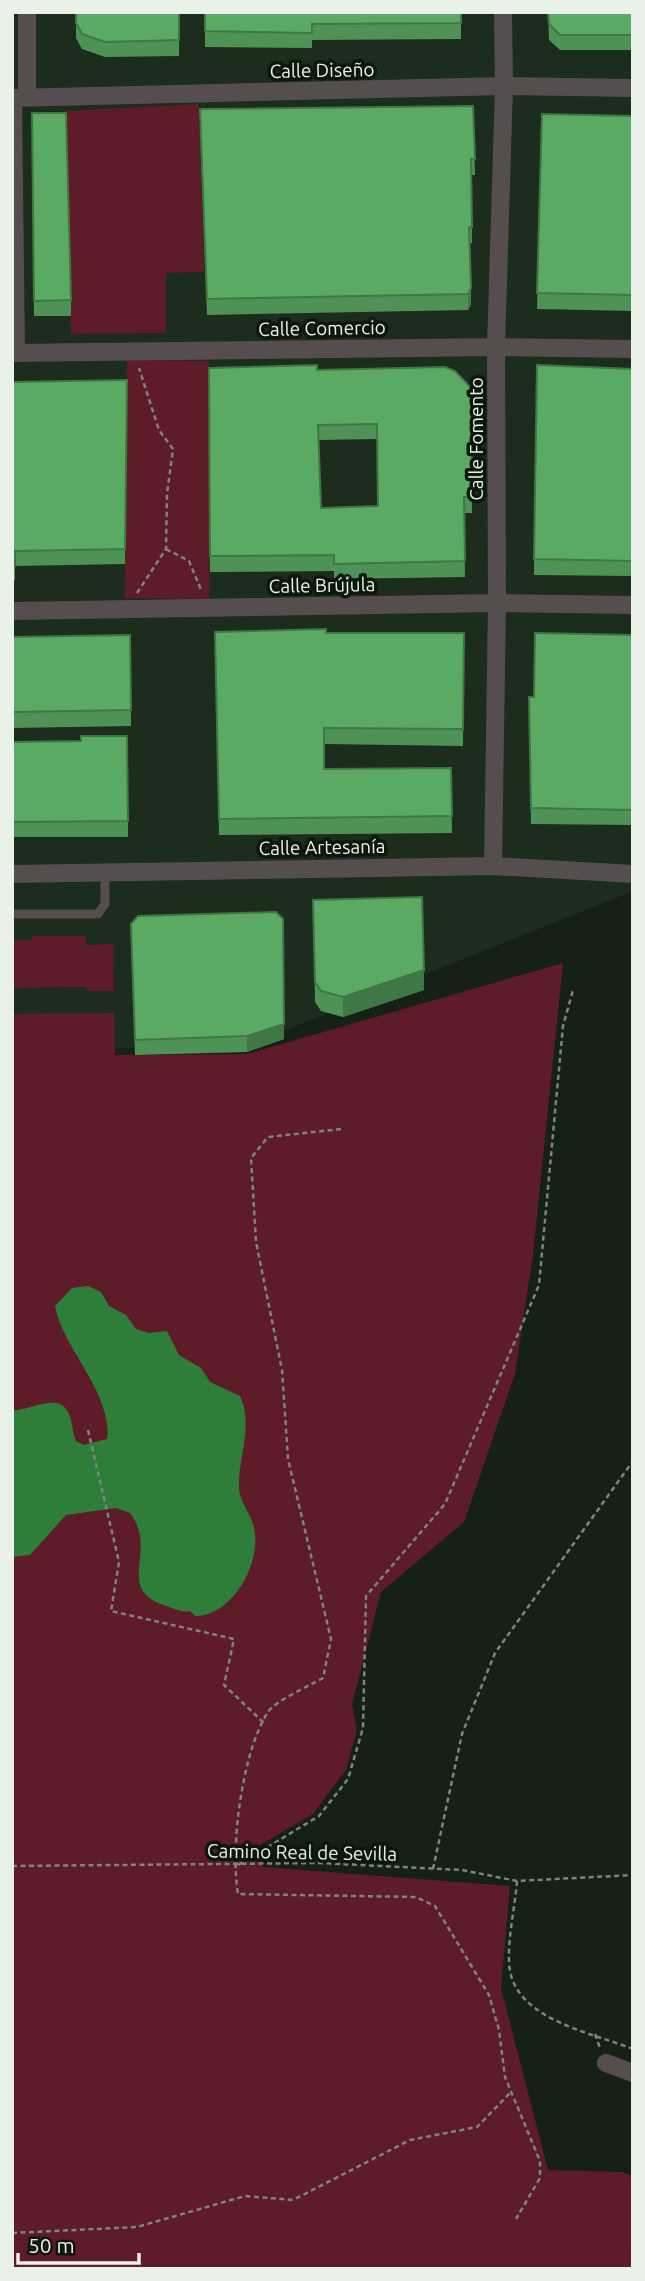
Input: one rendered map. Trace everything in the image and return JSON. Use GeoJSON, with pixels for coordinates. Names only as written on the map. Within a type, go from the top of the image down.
{"type":"FeatureCollection","features":[{"type":"Feature","properties":{"kind":"street"},"geometry":{"type":"LineString","coordinates":[[14,353],[17,98],[27,12]]}},
{"type":"Feature","properties":{"kind":"street","name":"Calle Fomento"},"geometry":{"type":"LineString","coordinates":[[493,866],[497,603],[496,347],[504,86],[503,12]]}},
{"type":"Feature","properties":{"kind":"street","name":"Calle Diseño"},"geometry":{"type":"LineString","coordinates":[[17,98],[504,86],[633,88]]}},
{"type":"Feature","properties":{"kind":"street","name":"Calle Comercio"},"geometry":{"type":"LineString","coordinates":[[14,353],[496,347],[633,349]]}},
{"type":"Feature","properties":{"kind":"street","name":"Calle Brújula"},"geometry":{"type":"LineString","coordinates":[[12,611],[497,603],[633,605]]}},
{"type":"Feature","properties":{"kind":"street","name":"Calle Artesanía"},"geometry":{"type":"LineString","coordinates":[[12,874],[493,866],[633,874]]}},
{"type":"Feature","properties":{"kind":"street"},"geometry":{"type":"LineString","coordinates":[[606,2063],[633,2073]]}},
{"type":"Feature","properties":{"kind":"lane"},"geometry":{"type":"LineString","coordinates":[[12,914],[97,914],[105,905],[105,872]]}},
{"type":"Feature","properties":{"kind":"path"},"geometry":{"type":"LineString","coordinates":[[127,609],[166,549],[167,494],[173,449],[159,430],[133,351]]}},
{"type":"Feature","properties":{"kind":"path"},"geometry":{"type":"LineString","coordinates":[[166,549],[189,561],[209,608]]}},
{"type":"Feature","properties":{"kind":"path"},"geometry":{"type":"LineString","coordinates":[[237,1865],[319,1816],[348,1779],[363,1728],[366,1596],[445,1504],[539,1285],[563,1026],[573,990]]}},
{"type":"Feature","properties":{"kind":"path"},"geometry":{"type":"LineString","coordinates":[[341,1129],[268,1137],[251,1158],[256,1242],[282,1370],[288,1460],[331,1639],[323,1678],[269,1710],[253,1749],[235,1825],[238,1894],[416,1897],[435,1906],[489,1995],[499,2030],[505,2077],[540,2161],[540,2178],[516,2219]]}},
{"type":"Feature","properties":{"kind":"path"},"geometry":{"type":"LineString","coordinates":[[88,1430],[108,1525],[119,1562],[111,1611],[234,1639],[224,1685],[264,1723]]}},
{"type":"Feature","properties":{"kind":"path"},"geometry":{"type":"LineString","coordinates":[[433,1869],[462,1734],[495,1653],[633,1461]]}},
{"type":"Feature","properties":{"kind":"path","name":"Camino Real de Sevilla"},"geometry":{"type":"LineString","coordinates":[[12,1866],[320,1863],[462,1870],[517,1881],[633,1875]]}},
{"type":"Feature","properties":{"kind":"path"},"geometry":{"type":"LineString","coordinates":[[517,1881],[509,1963],[515,1990],[542,2014],[633,2049]]}},
{"type":"Feature","properties":{"kind":"path"},"geometry":{"type":"LineString","coordinates":[[12,2233],[136,2227],[245,2196],[293,2200],[410,2140],[477,2127],[512,2092]]}},
{"type":"Feature","properties":{"kind":"shaded area"},"geometry":{"type":"Polygon","coordinates":[[[12,12],[633,12],[633,891],[248,1045],[12,1051],[12,12]]]}},
{"type":"Feature","properties":{"kind":"shaded area"},"geometry":{"type":"Polygon","coordinates":[[[199,104],[204,272],[166,273],[166,333],[71,334],[65,111],[199,104]]]}},
{"type":"Feature","properties":{"kind":"shaded area"},"geometry":{"type":"Polygon","coordinates":[[[127,360],[209,361],[209,599],[125,598],[127,360]]]}},
{"type":"Feature","properties":{"kind":"shaded area"},"geometry":{"type":"Polygon","coordinates":[[[32,936],[86,936],[86,945],[113,944],[114,991],[87,991],[86,987],[12,988],[12,940],[32,940],[32,936]]]}},
{"type":"Feature","properties":{"kind":"shaded area"},"geometry":{"type":"Polygon","coordinates":[[[563,963],[533,1255],[515,1374],[464,1522],[381,1592],[352,1704],[357,1730],[346,1770],[313,1814],[253,1849],[263,1867],[510,1886],[501,1988],[548,2170],[622,2172],[633,2176],[633,2269],[12,2269],[12,1014],[114,1013],[115,1055],[247,1054],[563,963]]]}},
{"type":"Feature","properties":{"kind":"shaded area"},"geometry":{"type":"Polygon","coordinates":[[[88,1286],[101,1292],[109,1306],[126,1315],[136,1329],[149,1333],[167,1331],[179,1355],[201,1368],[210,1382],[240,1396],[246,1430],[239,1487],[254,1528],[255,1542],[249,1571],[242,1585],[221,1607],[209,1614],[195,1616],[190,1611],[177,1610],[149,1598],[142,1589],[139,1578],[141,1541],[138,1527],[130,1513],[116,1508],[66,1515],[30,1555],[12,1557],[12,1410],[58,1404],[69,1414],[76,1441],[84,1445],[107,1439],[107,1422],[102,1405],[59,1322],[55,1306],[72,1288],[88,1286]]]}},
{"type":"Feature","properties":{"kind":"building"},"geometry":{"type":"Polygon","coordinates":[[[76,12],[179,12],[179,40],[105,42],[82,34],[76,23],[76,12]]]}},
{"type":"Feature","properties":{"kind":"building"},"geometry":{"type":"Polygon","coordinates":[[[205,12],[461,12],[461,23],[312,24],[312,33],[205,31],[205,12]]]}},
{"type":"Feature","properties":{"kind":"building"},"geometry":{"type":"Polygon","coordinates":[[[548,12],[633,12],[633,35],[560,35],[549,24],[548,12]]]}},
{"type":"Feature","properties":{"kind":"building"},"geometry":{"type":"Polygon","coordinates":[[[473,106],[475,159],[471,159],[471,288],[468,294],[207,299],[200,109],[473,106]]]}},
{"type":"Feature","properties":{"kind":"building"},"geometry":{"type":"Polygon","coordinates":[[[32,113],[66,113],[71,300],[34,301],[32,113]]]}},
{"type":"Feature","properties":{"kind":"building"},"geometry":{"type":"Polygon","coordinates":[[[542,114],[633,116],[633,295],[537,293],[542,114]]]}},
{"type":"Feature","properties":{"kind":"building"},"geometry":{"type":"Polygon","coordinates":[[[317,365],[317,370],[445,367],[455,371],[471,388],[472,497],[464,497],[465,561],[334,564],[334,555],[210,556],[209,368],[317,365]],[[377,424],[318,425],[321,508],[378,506],[377,424]]]}},
{"type":"Feature","properties":{"kind":"building"},"geometry":{"type":"Polygon","coordinates":[[[537,365],[633,369],[633,561],[534,559],[537,365]]]}},
{"type":"Feature","properties":{"kind":"building"},"geometry":{"type":"Polygon","coordinates":[[[127,380],[125,549],[15,551],[15,565],[12,565],[12,382],[127,380]]]}},
{"type":"Feature","properties":{"kind":"building"},"geometry":{"type":"Polygon","coordinates":[[[326,629],[326,633],[464,633],[463,729],[324,728],[324,769],[451,768],[452,816],[219,819],[215,632],[326,629]]]}},
{"type":"Feature","properties":{"kind":"building"},"geometry":{"type":"Polygon","coordinates":[[[535,633],[633,635],[633,810],[531,808],[529,697],[534,697],[535,633]]]}},
{"type":"Feature","properties":{"kind":"building"},"geometry":{"type":"Polygon","coordinates":[[[130,635],[131,710],[12,712],[12,637],[130,635]]]}},
{"type":"Feature","properties":{"kind":"building"},"geometry":{"type":"Polygon","coordinates":[[[81,736],[127,736],[128,821],[12,822],[12,742],[81,741],[81,736]]]}},
{"type":"Feature","properties":{"kind":"building"},"geometry":{"type":"Polygon","coordinates":[[[422,897],[424,970],[343,997],[321,991],[315,982],[313,900],[422,897]]]}},
{"type":"Feature","properties":{"kind":"building"},"geometry":{"type":"Polygon","coordinates":[[[276,912],[283,919],[284,1024],[247,1036],[135,1040],[131,924],[138,916],[276,912]]]}}]}
